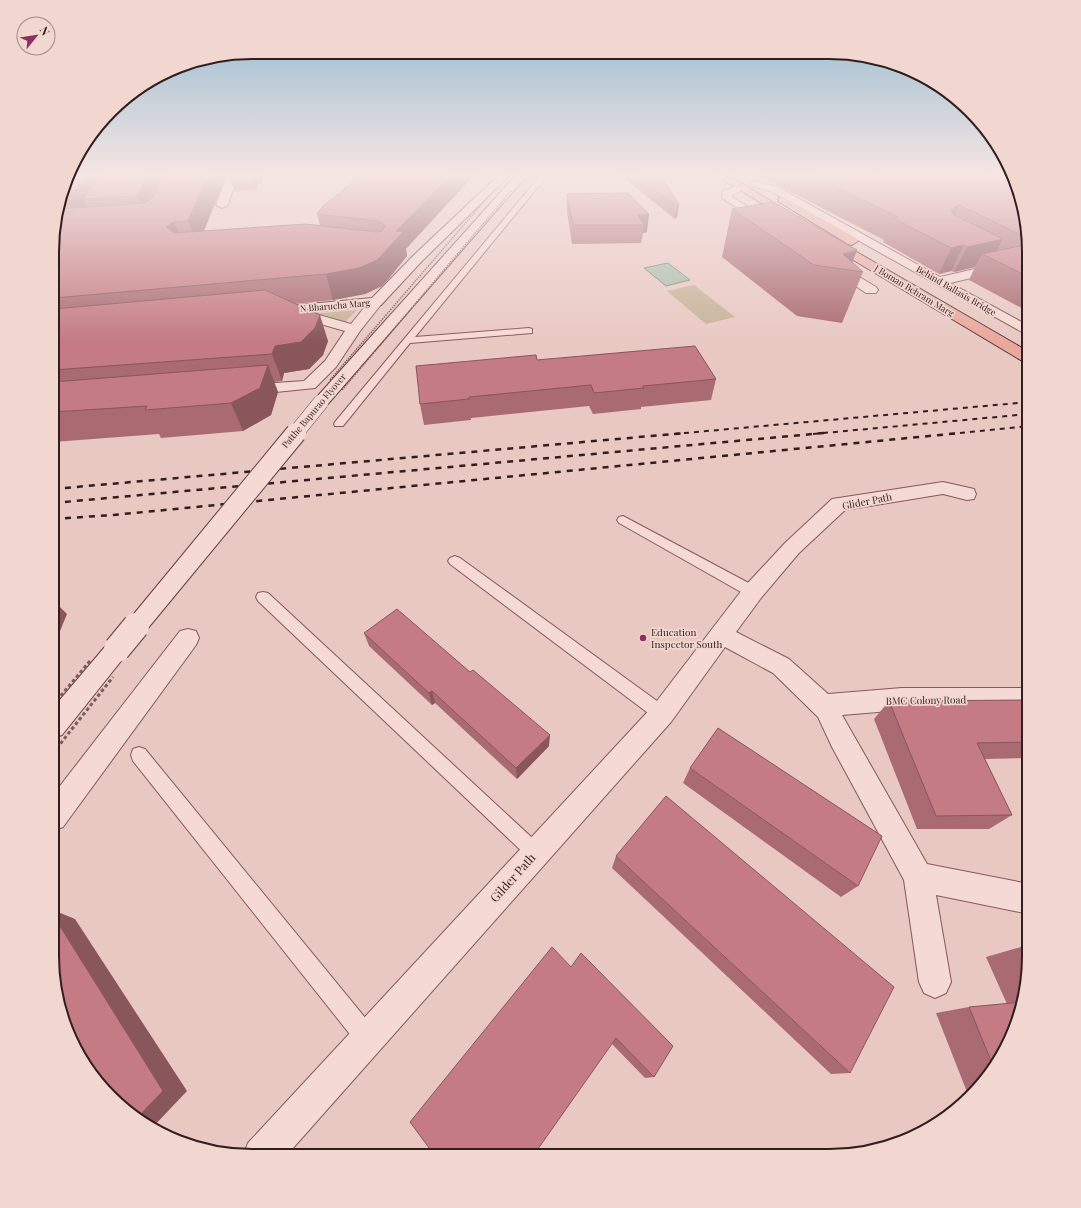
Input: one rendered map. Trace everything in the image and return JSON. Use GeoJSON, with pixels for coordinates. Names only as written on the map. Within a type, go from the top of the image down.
{"type":"FeatureCollection","features":[{"type":"Feature","properties":{"kind":"main road","name":"J Boman Behram Marg"},"geometry":{"type":"LineString","coordinates":[[812,229],[1022,355]]}},
{"type":"Feature","properties":{"kind":"main road","name":"J Boman Behram Marg"},"geometry":{"type":"LineString","coordinates":[[832,229],[1022,340]]}},
{"type":"Feature","properties":{"kind":"street"},"geometry":{"type":"LineString","coordinates":[[235,391],[309,385],[331,364],[354,328],[376,302],[418,258],[452,229]]}},
{"type":"Feature","properties":{"kind":"street","name":"Patthe Bapurao Flyover"},"geometry":{"type":"LineString","coordinates":[[59,720],[321,402],[470,229]]}},
{"type":"Feature","properties":{"kind":"street","name":"Behind Ballasis Bridge"},"geometry":{"type":"LineString","coordinates":[[847,229],[1022,328]]}},
{"type":"Feature","properties":{"kind":"street"},"geometry":{"type":"LineString","coordinates":[[940,281],[1005,266],[986,256]]}},
{"type":"Feature","properties":{"kind":"street"},"geometry":{"type":"LineString","coordinates":[[824,260],[871,290]]}},
{"type":"Feature","properties":{"kind":"street","name":"N Bharucha Marg"},"geometry":{"type":"LineString","coordinates":[[264,313],[376,302]]}},
{"type":"Feature","properties":{"kind":"street"},"geometry":{"type":"LineString","coordinates":[[287,311],[354,328]]}},
{"type":"Feature","properties":{"kind":"street","name":"Glider Path"},"geometry":{"type":"LineString","coordinates":[[754,592],[792,548],[839,504],[943,488],[967,494]]}},
{"type":"Feature","properties":{"kind":"street","name":"Gilder Path"},"geometry":{"type":"LineString","coordinates":[[267,1149],[662,714],[754,592]]}},
{"type":"Feature","properties":{"kind":"street"},"geometry":{"type":"LineString","coordinates":[[722,634],[781,666],[827,709],[841,739],[918,877],[935,982]]}},
{"type":"Feature","properties":{"kind":"street"},"geometry":{"type":"LineString","coordinates":[[59,809],[188,638]]}},
{"type":"Feature","properties":{"kind":"street","name":"BMC Colony Road"},"geometry":{"type":"LineString","coordinates":[[823,705],[902,699],[1022,699]]}},
{"type":"Feature","properties":{"kind":"street"},"geometry":{"type":"LineString","coordinates":[[918,877],[1022,898]]}},
{"type":"Feature","properties":{"kind":"lane"},"geometry":{"type":"LineString","coordinates":[[339,424],[500,229]]}},
{"type":"Feature","properties":{"kind":"lane"},"geometry":{"type":"LineString","coordinates":[[408,340],[529,331]]}},
{"type":"Feature","properties":{"kind":"lane"},"geometry":{"type":"LineString","coordinates":[[623,520],[754,592]]}},
{"type":"Feature","properties":{"kind":"lane"},"geometry":{"type":"LineString","coordinates":[[455,562],[662,714]]}},
{"type":"Feature","properties":{"kind":"lane"},"geometry":{"type":"LineString","coordinates":[[263,596],[536,853]]}},
{"type":"Feature","properties":{"kind":"lane"},"geometry":{"type":"LineString","coordinates":[[139,755],[368,1039]]}},
{"type":"Feature","properties":{"kind":"shaded area"},"geometry":{"type":"Polygon","coordinates":[[[668,263],[690,280],[666,286],[644,268],[668,263]]]}},
{"type":"Feature","properties":{"kind":"shaded area"},"geometry":{"type":"Polygon","coordinates":[[[694,285],[735,317],[706,324],[667,291],[694,285]]]}},
{"type":"Feature","properties":{"kind":"shaded area"},"geometry":{"type":"Polygon","coordinates":[[[357,310],[340,327],[311,314],[357,310]]]}},
{"type":"Feature","properties":{"kind":"building"},"geometry":{"type":"Polygon","coordinates":[[[60,229],[169,229],[174,233],[227,229],[354,229],[377,232],[383,229],[398,229],[396,231],[403,232],[377,260],[359,268],[326,274],[59,298],[59,239],[60,229]]]}},
{"type":"Feature","properties":{"kind":"building"},"geometry":{"type":"Polygon","coordinates":[[[762,229],[821,229],[857,250],[843,254],[863,272],[814,265],[762,229]]]}},
{"type":"Feature","properties":{"kind":"building"},"geometry":{"type":"Polygon","coordinates":[[[915,229],[983,229],[1003,239],[967,247],[964,245],[951,248],[915,229]]]}},
{"type":"Feature","properties":{"kind":"building"},"geometry":{"type":"Polygon","coordinates":[[[1009,229],[1021,229],[1021,235],[1009,229]]]}},
{"type":"Feature","properties":{"kind":"building"},"geometry":{"type":"Polygon","coordinates":[[[1022,245],[1022,274],[982,254],[1022,245]]]}},
{"type":"Feature","properties":{"kind":"building"},"geometry":{"type":"Polygon","coordinates":[[[265,290],[320,315],[315,328],[301,342],[275,346],[272,354],[59,370],[59,309],[265,290]]]}},
{"type":"Feature","properties":{"kind":"building"},"geometry":{"type":"Polygon","coordinates":[[[695,346],[716,379],[643,386],[644,388],[594,393],[591,385],[469,397],[469,399],[420,404],[416,366],[536,355],[537,360],[695,346]]]}},
{"type":"Feature","properties":{"kind":"building"},"geometry":{"type":"Polygon","coordinates":[[[268,365],[260,388],[231,403],[145,410],[147,406],[59,412],[59,382],[268,365]]]}},
{"type":"Feature","properties":{"kind":"building"},"geometry":{"type":"Polygon","coordinates":[[[397,609],[470,672],[473,670],[550,735],[516,768],[432,691],[429,693],[364,633],[397,609]]]}},
{"type":"Feature","properties":{"kind":"building"},"geometry":{"type":"Polygon","coordinates":[[[1022,700],[1022,742],[977,743],[1012,815],[936,816],[889,701],[1022,700]]]}},
{"type":"Feature","properties":{"kind":"building"},"geometry":{"type":"Polygon","coordinates":[[[718,728],[882,836],[858,886],[690,768],[718,728]]]}},
{"type":"Feature","properties":{"kind":"building"},"geometry":{"type":"Polygon","coordinates":[[[666,796],[894,987],[850,1073],[616,856],[666,796]]]}},
{"type":"Feature","properties":{"kind":"building"},"geometry":{"type":"Polygon","coordinates":[[[59,925],[163,1091],[141,1114],[115,1093],[91,1063],[79,1042],[69,1018],[63,994],[59,969],[59,925]]]}},
{"type":"Feature","properties":{"kind":"building"},"geometry":{"type":"Polygon","coordinates":[[[552,947],[571,967],[581,953],[673,1046],[654,1077],[616,1038],[538,1149],[430,1149],[410,1122],[552,947]]]}},
{"type":"Feature","properties":{"kind":"building"},"geometry":{"type":"Polygon","coordinates":[[[1016,1003],[1012,1018],[1002,1042],[991,1061],[969,1007],[1016,1003]]]}},
{"type":"Feature","properties":{"kind":"railway"},"geometry":{"type":"LineString","coordinates":[[674,434],[1022,403]]}},
{"type":"Feature","properties":{"kind":"railway"},"geometry":{"type":"LineString","coordinates":[[814,434],[1022,415]]}},
{"type":"Feature","properties":{"kind":"railway"},"geometry":{"type":"LineString","coordinates":[[957,433],[1022,427]]}},
{"type":"Feature","properties":{"kind":"railway"},"geometry":{"type":"LineString","coordinates":[[59,488],[685,433]]}},
{"type":"Feature","properties":{"kind":"railway"},"geometry":{"type":"LineString","coordinates":[[814,434],[824,433]]}},
{"type":"Feature","properties":{"kind":"railway"},"geometry":{"type":"LineString","coordinates":[[59,519],[113,515],[957,433]]}},
{"type":"Feature","properties":{"kind":"railway"},"geometry":{"type":"LineString","coordinates":[[950,434],[957,433]]}},
{"type":"Feature","properties":{"kind":"railway"},"geometry":{"type":"LineString","coordinates":[[59,502],[814,434]]}},
{"type":"Feature","properties":{"kind":"place","name":"Education Inspector South"},"geometry":{"type":"Point","coordinates":[643,638]}}]}
